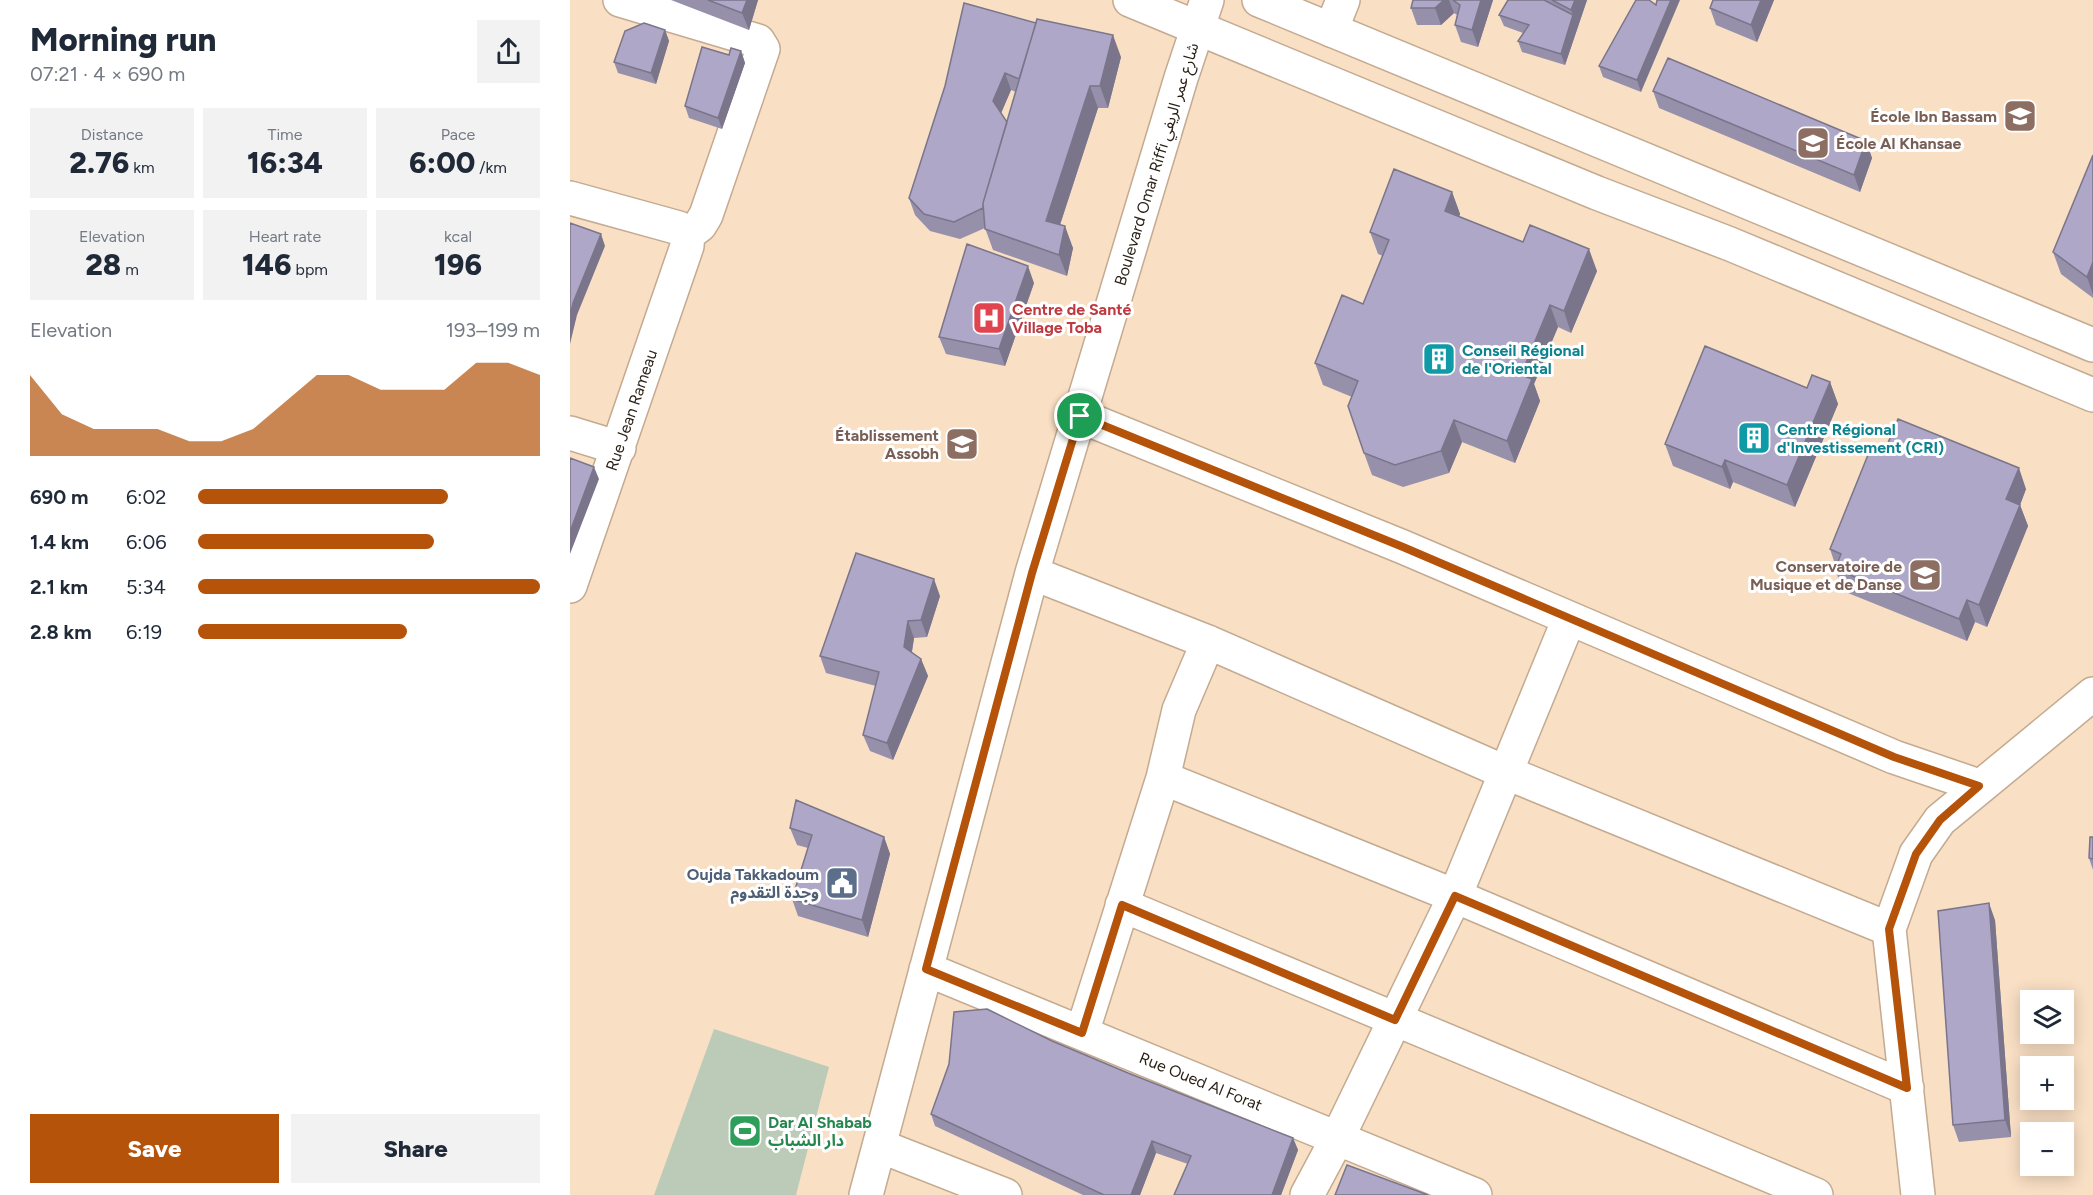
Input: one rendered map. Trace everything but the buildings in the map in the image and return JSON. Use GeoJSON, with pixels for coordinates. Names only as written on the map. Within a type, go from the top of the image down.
{"type":"FeatureCollection","features":[{"type":"Feature","properties":{"kind":"street"},"geometry":{"type":"LineString","coordinates":[[570,198],[679,228],[688,234],[700,225],[706,215],[763,50],[758,40],[620,0]]}},
{"type":"Feature","properties":{"kind":"street"},"geometry":{"type":"LineString","coordinates":[[1130,0],[1202,14],[1253,49],[2093,395]]}},
{"type":"Feature","properties":{"kind":"street"},"geometry":{"type":"LineString","coordinates":[[1258,0],[2093,345]]}},
{"type":"Feature","properties":{"kind":"street"},"geometry":{"type":"LineString","coordinates":[[1331,30],[1343,0]]}},
{"type":"Feature","properties":{"kind":"street","name":"Boulevard Omar Riffi شارع عمر الريفي"},"geometry":{"type":"LineString","coordinates":[[866,1195],[1032,573],[1202,14]]}},
{"type":"Feature","properties":{"kind":"street","name":"Rue Jean Rameau"},"geometry":{"type":"LineString","coordinates":[[570,586],[687,246],[688,234]]}},
{"type":"Feature","properties":{"kind":"street"},"geometry":{"type":"LineString","coordinates":[[1080,416],[1403,547],[1894,757],[1979,786]]}},
{"type":"Feature","properties":{"kind":"street"},"geometry":{"type":"LineString","coordinates":[[570,433],[619,448]]}},
{"type":"Feature","properties":{"kind":"street"},"geometry":{"type":"LineString","coordinates":[[1032,573],[1208,642],[1507,773],[1889,929]]}},
{"type":"Feature","properties":{"kind":"street"},"geometry":{"type":"LineString","coordinates":[[1307,1195],[1338,1137],[1455,896],[1569,619]]}},
{"type":"Feature","properties":{"kind":"street"},"geometry":{"type":"LineString","coordinates":[[1082,1033],[1162,778],[1179,710],[1208,642]]}},
{"type":"Feature","properties":{"kind":"street"},"geometry":{"type":"LineString","coordinates":[[1918,1195],[1889,929],[1916,854],[1940,820],[2093,694]]}},
{"type":"Feature","properties":{"kind":"street"},"geometry":{"type":"LineString","coordinates":[[1162,778],[1455,896],[1907,1088]]}},
{"type":"Feature","properties":{"kind":"street"},"geometry":{"type":"LineString","coordinates":[[1122,905],[1816,1195]]}},
{"type":"Feature","properties":{"kind":"street","name":"Rue Oued Al Forat"},"geometry":{"type":"LineString","coordinates":[[926,969],[1475,1195]]}},
{"type":"Feature","properties":{"kind":"street"},"geometry":{"type":"LineString","coordinates":[[880,1146],[1005,1195]]}},
{"type":"Feature","properties":{"kind":"green space","name":"Dar Al Shabab دار الشباب"},"geometry":{"type":"Polygon","coordinates":[[[714,1029],[829,1067],[796,1195],[654,1195],[714,1029]]]}},
{"type":"Feature","properties":{"kind":"place","name":"École Ibn Bassam"},"geometry":{"type":"Point","coordinates":[2020,116]}},
{"type":"Feature","properties":{"kind":"place","name":"École Al Khansae"},"geometry":{"type":"Point","coordinates":[1813,143]}},
{"type":"Feature","properties":{"kind":"place","name":"Centre de Santé Village Toba"},"geometry":{"type":"Point","coordinates":[989,318]}},
{"type":"Feature","properties":{"kind":"place","name":"Conseil Régional de l'Oriental"},"geometry":{"type":"Point","coordinates":[1439,359]}},
{"type":"Feature","properties":{"kind":"place","name":"Centre Régional d'Investissement (CRI)"},"geometry":{"type":"Point","coordinates":[1754,438]}},
{"type":"Feature","properties":{"kind":"place","name":"Établissement Assobh"},"geometry":{"type":"Point","coordinates":[962,444]}},
{"type":"Feature","properties":{"kind":"place","name":"Conservatoire de Musique et de Danse"},"geometry":{"type":"Point","coordinates":[1925,575]}},
{"type":"Feature","properties":{"kind":"place","name":"Oujda Takkadoum وجدة التقدوم"},"geometry":{"type":"Point","coordinates":[842,883]}},
{"type":"Feature","properties":{"kind":"place","name":"Dar Al Shabab دار الشباب"},"geometry":{"type":"Point","coordinates":[745,1131]}},
{"type":"Feature","properties":{"kind":"route"},"geometry":{"type":"LineString","coordinates":[[1080,416],[1403,547],[1894,757],[1979,786],[1940,820],[1916,854],[1889,929],[1907,1088],[1455,896],[1395,1020],[1122,905],[1082,1033],[926,969],[1032,573],[1080,416]]}}]}
